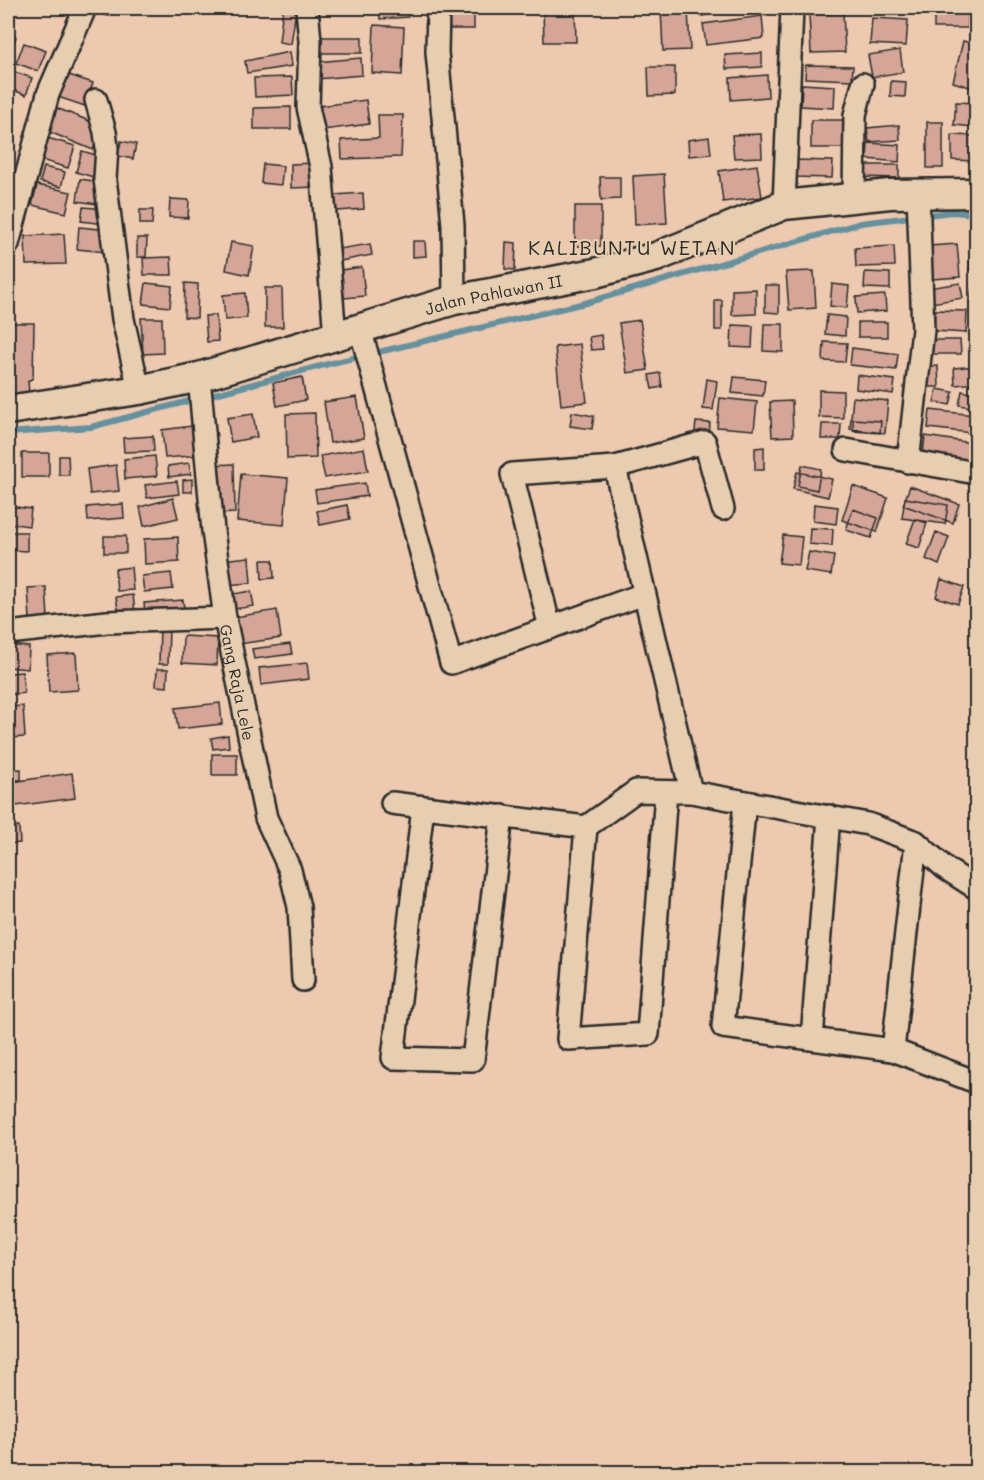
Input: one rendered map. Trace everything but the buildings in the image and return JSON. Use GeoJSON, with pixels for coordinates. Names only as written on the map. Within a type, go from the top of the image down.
{"type":"FeatureCollection","features":[{"type":"Feature","properties":{"kind":"street"},"geometry":{"type":"LineString","coordinates":[[8,244],[16,175],[85,8]]}},
{"type":"Feature","properties":{"kind":"street"},"geometry":{"type":"LineString","coordinates":[[307,8],[310,41],[308,107],[321,167],[347,332],[451,663],[644,594]]}},
{"type":"Feature","properties":{"kind":"street"},"geometry":{"type":"LineString","coordinates":[[438,8],[437,52],[453,225],[454,300]]}},
{"type":"Feature","properties":{"kind":"street"},"geometry":{"type":"LineString","coordinates":[[784,205],[792,8]]}},
{"type":"Feature","properties":{"kind":"street"},"geometry":{"type":"LineString","coordinates":[[854,198],[855,115],[863,84]]}},
{"type":"Feature","properties":{"kind":"street"},"geometry":{"type":"LineString","coordinates":[[96,100],[106,140],[105,179],[123,319],[139,390]]}},
{"type":"Feature","properties":{"kind":"street","name":"Jalan Pahlawan II"},"geometry":{"type":"LineString","coordinates":[[8,410],[139,390],[199,378],[454,300],[595,273],[656,257],[784,205],[854,198],[918,200],[976,193]]}},
{"type":"Feature","properties":{"kind":"street"},"geometry":{"type":"LineString","coordinates":[[908,462],[923,330],[918,200]]}},
{"type":"Feature","properties":{"kind":"street","name":"Gang Raja Lele"},"geometry":{"type":"LineString","coordinates":[[199,378],[213,531],[225,618],[266,818],[290,870],[299,907],[303,980]]}},
{"type":"Feature","properties":{"kind":"street"},"geometry":{"type":"LineString","coordinates":[[550,628],[512,474],[615,467],[705,442],[723,508]]}},
{"type":"Feature","properties":{"kind":"street"},"geometry":{"type":"LineString","coordinates":[[846,450],[976,474]]}},
{"type":"Feature","properties":{"kind":"street"},"geometry":{"type":"LineString","coordinates":[[615,467],[691,792]]}},
{"type":"Feature","properties":{"kind":"street"},"geometry":{"type":"LineString","coordinates":[[8,633],[107,622],[225,618]]}},
{"type":"Feature","properties":{"kind":"street"},"geometry":{"type":"LineString","coordinates":[[392,803],[586,827],[636,791],[691,792],[868,824],[916,842],[945,868],[976,888]]}},
{"type":"Feature","properties":{"kind":"street"},"geometry":{"type":"LineString","coordinates":[[586,827],[568,1039],[648,1034],[666,792]]}},
{"type":"Feature","properties":{"kind":"street"},"geometry":{"type":"LineString","coordinates":[[746,802],[723,1027],[893,1050],[976,1082]]}},
{"type":"Feature","properties":{"kind":"street"},"geometry":{"type":"LineString","coordinates":[[423,807],[393,1058],[473,1060],[502,816]]}},
{"type":"Feature","properties":{"kind":"street"},"geometry":{"type":"LineString","coordinates":[[812,1039],[830,816]]}},
{"type":"Feature","properties":{"kind":"street"},"geometry":{"type":"LineString","coordinates":[[893,1050],[916,842]]}},
{"type":"Feature","properties":{"kind":"waterway"},"geometry":{"type":"LineString","coordinates":[[8,433],[91,427],[328,364],[585,303],[861,223],[952,212],[976,214]]}},
{"type":"Feature","properties":{"kind":"district","name":"KALIBUNTU WETAN"},"geometry":{"type":"Point","coordinates":[632,247]}}]}
